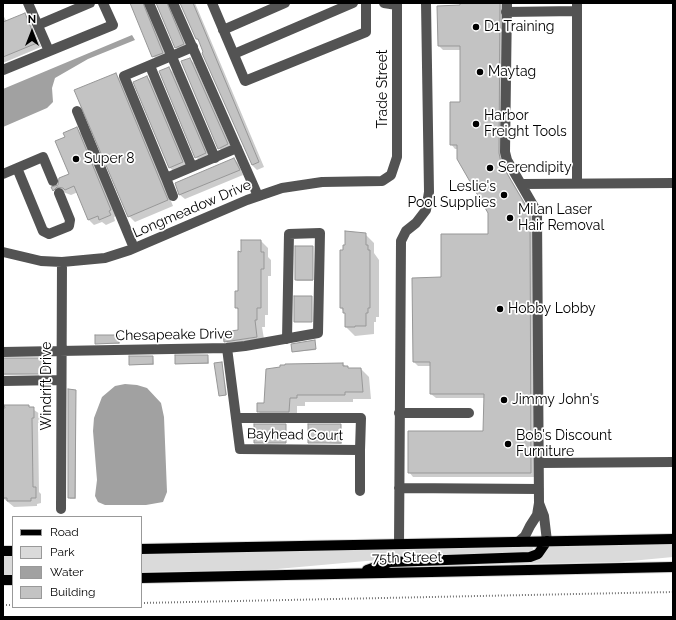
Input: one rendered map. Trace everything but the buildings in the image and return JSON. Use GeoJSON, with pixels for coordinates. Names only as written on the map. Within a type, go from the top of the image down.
{"type":"FeatureCollection","features":[{"type":"Feature","properties":{"kind":"main road","name":"75th Street"},"geometry":{"type":"LineString","coordinates":[[142,549],[673,539]]}},
{"type":"Feature","properties":{"kind":"main road"},"geometry":{"type":"LineString","coordinates":[[357,573],[390,562],[530,557],[538,554],[547,541]]}},
{"type":"Feature","properties":{"kind":"main road","name":"75th Street"},"geometry":{"type":"LineString","coordinates":[[142,578],[673,567]]}},
{"type":"Feature","properties":{"kind":"street"},"geometry":{"type":"LineString","coordinates":[[28,3],[49,51]]}},
{"type":"Feature","properties":{"kind":"street"},"geometry":{"type":"LineString","coordinates":[[38,25],[67,7],[90,3]]}},
{"type":"Feature","properties":{"kind":"street"},"geometry":{"type":"LineString","coordinates":[[3,70],[113,25],[103,3]]}},
{"type":"Feature","properties":{"kind":"street"},"geometry":{"type":"LineString","coordinates":[[149,3],[215,158]]}},
{"type":"Feature","properties":{"kind":"street"},"geometry":{"type":"LineString","coordinates":[[173,3],[258,196]]}},
{"type":"Feature","properties":{"kind":"street"},"geometry":{"type":"LineString","coordinates":[[224,30],[285,3]]}},
{"type":"Feature","properties":{"kind":"street"},"geometry":{"type":"LineString","coordinates":[[234,54],[353,3]]}},
{"type":"Feature","properties":{"kind":"street"},"geometry":{"type":"LineString","coordinates":[[214,4],[245,81],[366,32],[366,3]]}},
{"type":"Feature","properties":{"kind":"street"},"geometry":{"type":"LineString","coordinates":[[384,3],[397,4]]}},
{"type":"Feature","properties":{"kind":"street"},"geometry":{"type":"LineString","coordinates":[[399,544],[401,241],[406,231],[416,224],[426,210],[429,192],[426,3]]}},
{"type":"Feature","properties":{"kind":"street","name":"Trade Street"},"geometry":{"type":"LineString","coordinates":[[391,175],[397,157],[397,4]]}},
{"type":"Feature","properties":{"kind":"street"},"geometry":{"type":"LineString","coordinates":[[518,542],[524,536],[536,515],[539,503],[538,212],[507,160],[505,152],[506,7],[577,7],[577,184]]}},
{"type":"Feature","properties":{"kind":"street"},"geometry":{"type":"LineString","coordinates":[[173,196],[124,76],[193,47]]}},
{"type":"Feature","properties":{"kind":"street"},"geometry":{"type":"LineString","coordinates":[[150,66],[192,167]]}},
{"type":"Feature","properties":{"kind":"street"},"geometry":{"type":"LineString","coordinates":[[77,111],[134,248]]}},
{"type":"Feature","properties":{"kind":"street"},"geometry":{"type":"LineString","coordinates":[[166,178],[237,148]]}},
{"type":"Feature","properties":{"kind":"street"},"geometry":{"type":"LineString","coordinates":[[3,174],[43,157],[53,180]]}},
{"type":"Feature","properties":{"kind":"street"},"geometry":{"type":"LineString","coordinates":[[17,168],[43,231],[49,234],[69,226],[70,220],[59,193]]}},
{"type":"Feature","properties":{"kind":"street","name":"Longmeadow Drive"},"geometry":{"type":"LineString","coordinates":[[3,252],[34,260],[62,262],[105,258],[134,248],[258,196],[304,184],[382,181],[391,175]]}},
{"type":"Feature","properties":{"kind":"street"},"geometry":{"type":"LineString","coordinates":[[522,184],[673,183]]}},
{"type":"Feature","properties":{"kind":"street","name":"Chesapeake Drive"},"geometry":{"type":"LineString","coordinates":[[3,352],[227,348],[287,339],[318,333],[320,233],[288,234],[287,339]]}},
{"type":"Feature","properties":{"kind":"street","name":"Windrift Drive"},"geometry":{"type":"LineString","coordinates":[[60,510],[62,262]]}},
{"type":"Feature","properties":{"kind":"street","name":"Bayhead Court"},"geometry":{"type":"LineString","coordinates":[[227,348],[240,449],[360,450],[360,491]]}},
{"type":"Feature","properties":{"kind":"street"},"geometry":{"type":"LineString","coordinates":[[3,381],[60,380]]}},
{"type":"Feature","properties":{"kind":"street"},"geometry":{"type":"LineString","coordinates":[[399,413],[469,413]]}},
{"type":"Feature","properties":{"kind":"street"},"geometry":{"type":"LineString","coordinates":[[236,418],[361,418],[360,450]]}},
{"type":"Feature","properties":{"kind":"street"},"geometry":{"type":"LineString","coordinates":[[539,463],[673,462]]}},
{"type":"Feature","properties":{"kind":"street"},"geometry":{"type":"LineString","coordinates":[[399,488],[539,489]]}},
{"type":"Feature","properties":{"kind":"street"},"geometry":{"type":"LineString","coordinates":[[539,503],[544,516],[547,541]]}},
{"type":"Feature","properties":{"kind":"path"},"geometry":{"type":"LineString","coordinates":[[142,603],[673,592]]}},
{"type":"Feature","properties":{"kind":"green space"},"geometry":{"type":"Polygon","coordinates":[[[673,544],[673,557],[620,562],[511,564],[511,560],[543,556],[549,547],[673,544]]]}},
{"type":"Feature","properties":{"kind":"green space"},"geometry":{"type":"Polygon","coordinates":[[[530,546],[533,548],[532,553],[366,561],[266,570],[142,572],[142,554],[530,546]]]}},
{"type":"Feature","properties":{"kind":"green space"},"geometry":{"type":"Polygon","coordinates":[[[3,557],[12,557],[12,575],[3,575],[3,557]]]}},
{"type":"Feature","properties":{"kind":"water"},"geometry":{"type":"Polygon","coordinates":[[[132,35],[135,40],[88,59],[55,78],[52,88],[53,102],[47,108],[3,127],[3,89],[132,35]]]}},
{"type":"Feature","properties":{"kind":"water"},"geometry":{"type":"Polygon","coordinates":[[[125,384],[147,388],[161,403],[164,417],[167,492],[163,502],[146,505],[105,505],[98,502],[95,496],[97,480],[93,431],[94,418],[102,397],[115,386],[125,384]]]}},
{"type":"Feature","properties":{"kind":"place","name":"D1 Training"},"geometry":{"type":"Point","coordinates":[476,27]}},
{"type":"Feature","properties":{"kind":"place","name":"Maytag"},"geometry":{"type":"Point","coordinates":[480,72]}},
{"type":"Feature","properties":{"kind":"place","name":"Harbor Freight Tools"},"geometry":{"type":"Point","coordinates":[476,124]}},
{"type":"Feature","properties":{"kind":"place","name":"Super 8"},"geometry":{"type":"Point","coordinates":[76,159]}},
{"type":"Feature","properties":{"kind":"place","name":"Serendipity"},"geometry":{"type":"Point","coordinates":[490,168]}},
{"type":"Feature","properties":{"kind":"place","name":"Leslie's Pool Supplies"},"geometry":{"type":"Point","coordinates":[504,195]}},
{"type":"Feature","properties":{"kind":"place","name":"Milan Laser Hair Removal"},"geometry":{"type":"Point","coordinates":[510,218]}},
{"type":"Feature","properties":{"kind":"place","name":"Hobby Lobby"},"geometry":{"type":"Point","coordinates":[500,309]}},
{"type":"Feature","properties":{"kind":"place","name":"Jimmy John's"},"geometry":{"type":"Point","coordinates":[504,400]}},
{"type":"Feature","properties":{"kind":"place","name":"Bob's Discount Furniture"},"geometry":{"type":"Point","coordinates":[508,444]}}]}
